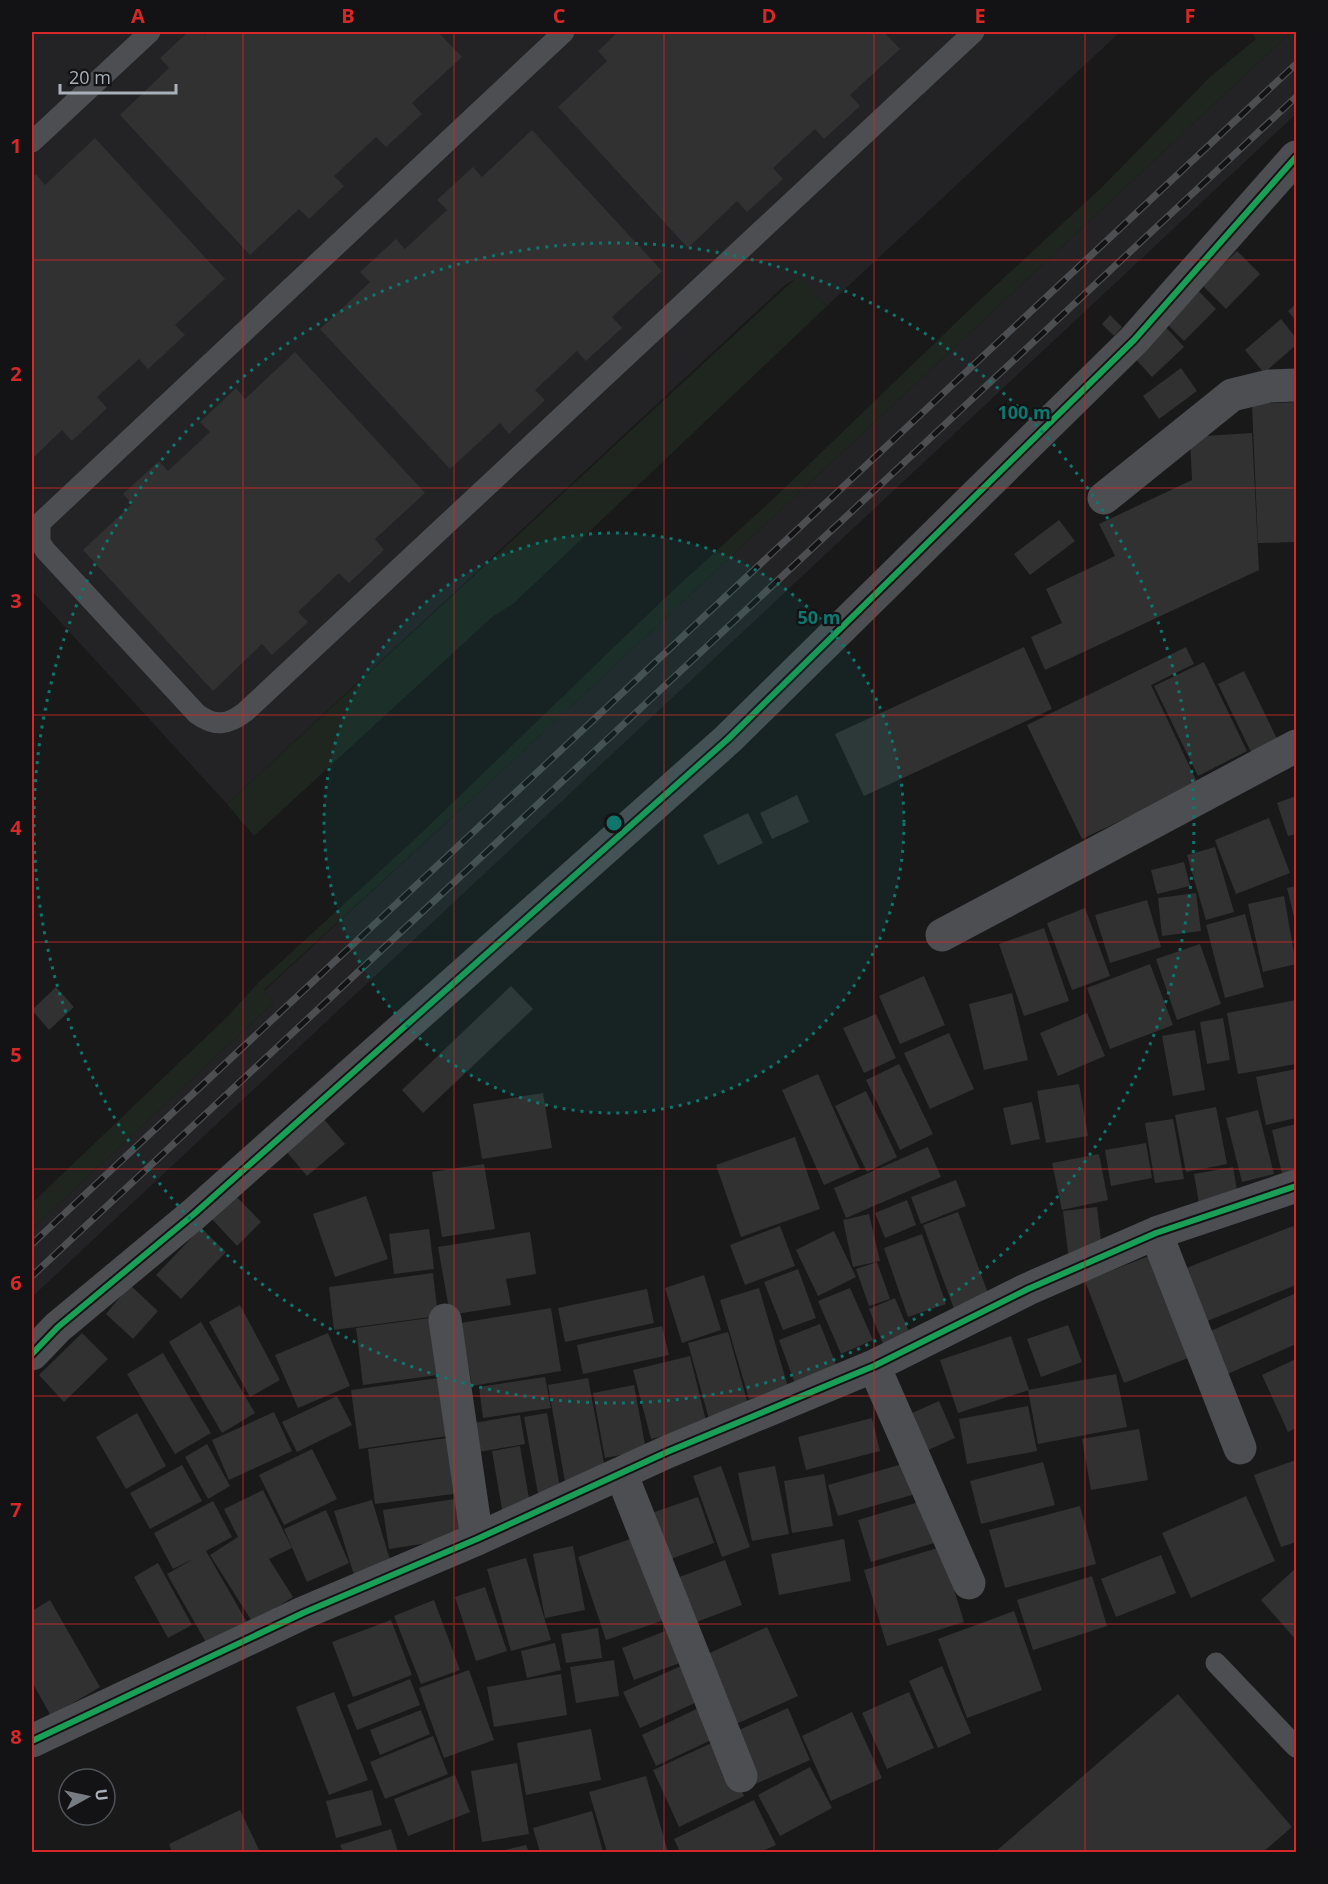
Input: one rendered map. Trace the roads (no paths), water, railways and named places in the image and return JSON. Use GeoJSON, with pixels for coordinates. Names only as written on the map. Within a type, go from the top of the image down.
{"type":"FeatureCollection","features":[{"type":"Feature","properties":{"kind":"street"},"geometry":{"type":"LineString","coordinates":[[32,1354],[58,1327],[212,1198],[728,739],[1134,340],[1296,157]]}},
{"type":"Feature","properties":{"kind":"street"},"geometry":{"type":"LineString","coordinates":[[1104,498],[1232,395],[1269,386],[1296,385]]}},
{"type":"Feature","properties":{"kind":"street"},"geometry":{"type":"LineString","coordinates":[[942,935],[1296,746]]}},
{"type":"Feature","properties":{"kind":"street"},"geometry":{"type":"LineString","coordinates":[[32,1741],[303,1613],[477,1539],[621,1473],[874,1366],[1028,1289],[1156,1233],[1296,1186]]}},
{"type":"Feature","properties":{"kind":"street"},"geometry":{"type":"LineString","coordinates":[[1156,1233],[1240,1448]]}},
{"type":"Feature","properties":{"kind":"street"},"geometry":{"type":"LineString","coordinates":[[445,1320],[477,1539]]}},
{"type":"Feature","properties":{"kind":"street"},"geometry":{"type":"LineString","coordinates":[[874,1366],[969,1583]]}},
{"type":"Feature","properties":{"kind":"street"},"geometry":{"type":"LineString","coordinates":[[621,1473],[741,1776]]}},
{"type":"Feature","properties":{"kind":"lane"},"geometry":{"type":"LineString","coordinates":[[32,142],[150,32]]}},
{"type":"Feature","properties":{"kind":"lane"},"geometry":{"type":"LineString","coordinates":[[564,32],[40,524],[40,542],[45,550],[207,722],[219,724],[233,721],[245,712],[975,32]]}},
{"type":"Feature","properties":{"kind":"lane"},"geometry":{"type":"LineString","coordinates":[[1216,1663],[1296,1747]]}},
{"type":"Feature","properties":{"kind":"railway"},"geometry":{"type":"LineString","coordinates":[[32,1244],[1296,64]]}},
{"type":"Feature","properties":{"kind":"railway"},"geometry":{"type":"LineString","coordinates":[[32,1276],[1296,97]]}}]}
